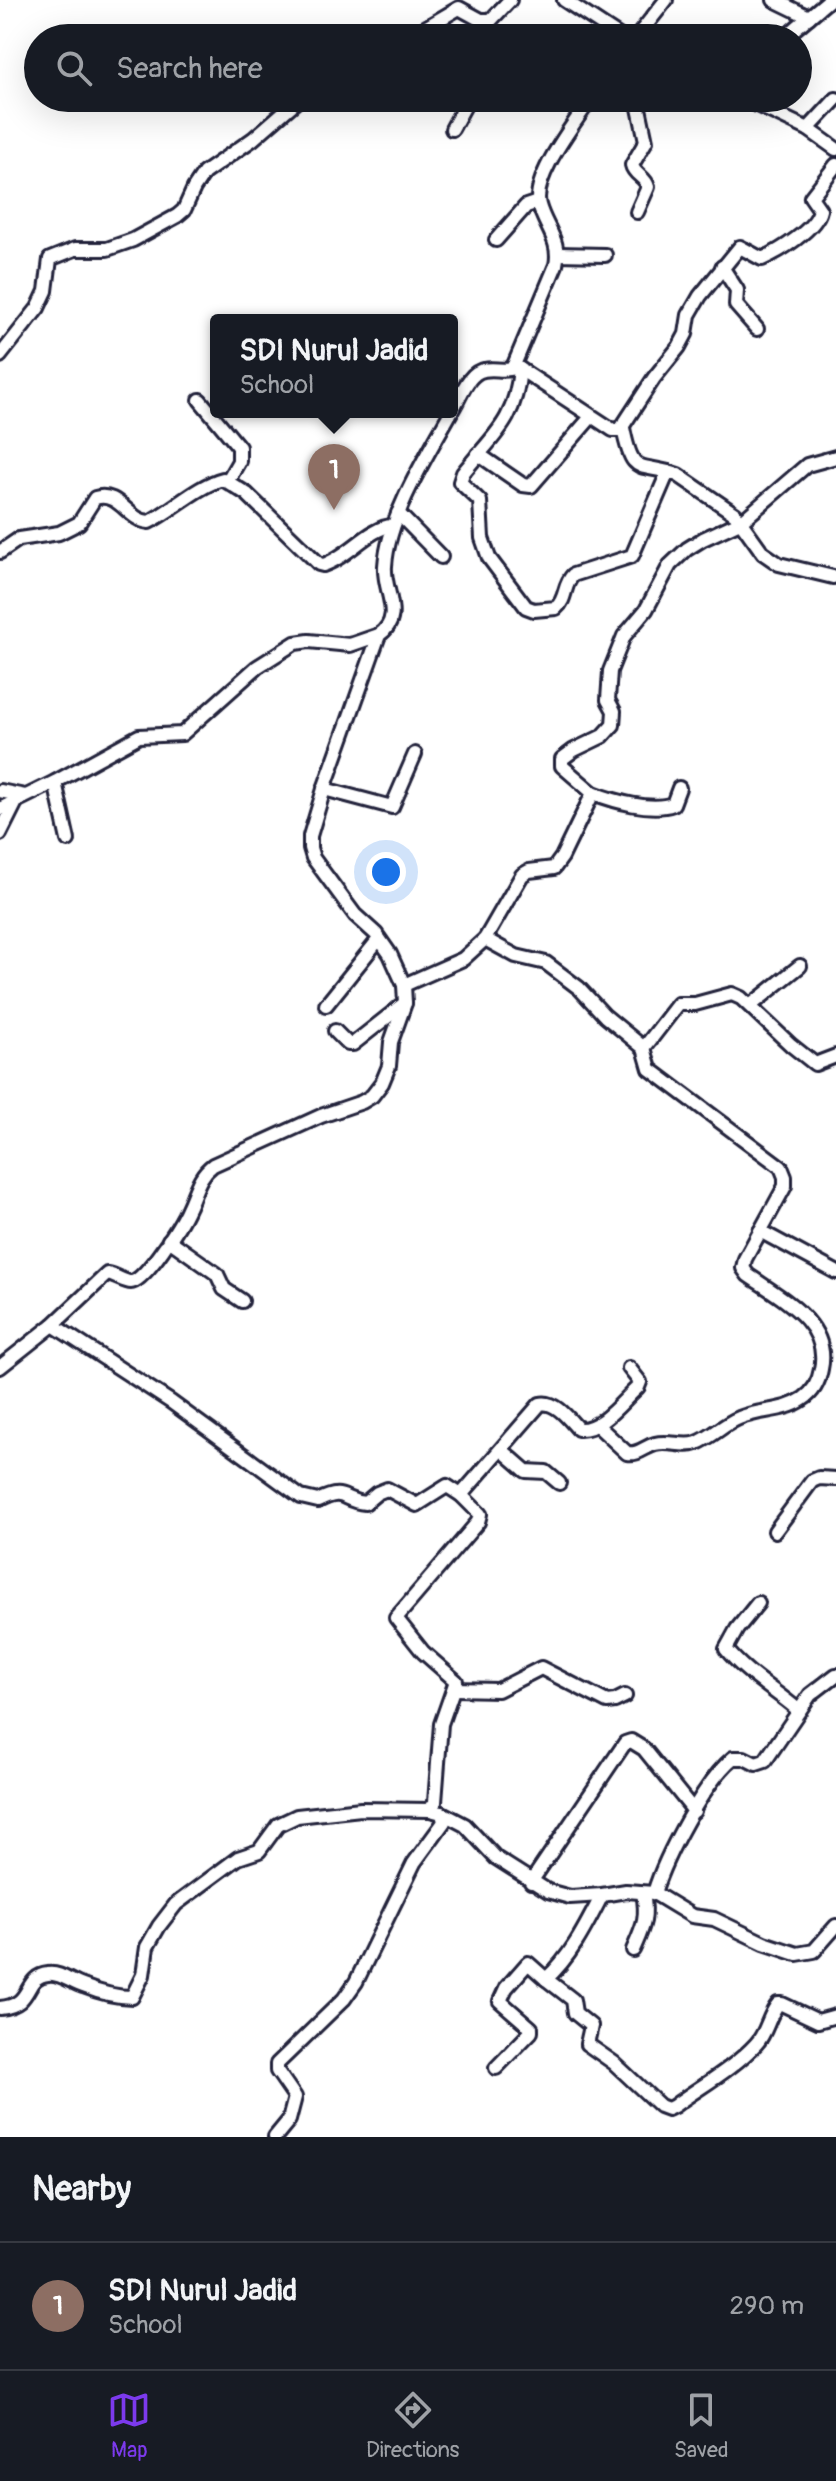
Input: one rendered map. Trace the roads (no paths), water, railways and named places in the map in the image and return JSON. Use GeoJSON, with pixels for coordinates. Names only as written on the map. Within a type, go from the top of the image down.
{"type":"FeatureCollection","features":[{"type":"Feature","properties":{"kind":"street"},"geometry":{"type":"LineString","coordinates":[[432,24],[459,8],[486,21],[491,20],[510,0]]}},
{"type":"Feature","properties":{"kind":"street"},"geometry":{"type":"LineString","coordinates":[[564,0],[601,24]]}},
{"type":"Feature","properties":{"kind":"street"},"geometry":{"type":"LineString","coordinates":[[647,24],[666,0]]}},
{"type":"Feature","properties":{"kind":"street"},"geometry":{"type":"LineString","coordinates":[[774,0],[809,17]]}},
{"type":"Feature","properties":{"kind":"street"},"geometry":{"type":"LineString","coordinates":[[801,24],[829,0]]}},
{"type":"Feature","properties":{"kind":"street"},"geometry":{"type":"LineString","coordinates":[[808,129],[836,99]]}},
{"type":"Feature","properties":{"kind":"street"},"geometry":{"type":"LineString","coordinates":[[0,356],[38,308],[49,280],[50,259],[75,249],[107,249],[133,240],[177,216],[184,210],[204,173],[253,139],[284,112]]}},
{"type":"Feature","properties":{"kind":"street"},"geometry":{"type":"LineString","coordinates":[[452,129],[461,112]]}},
{"type":"Feature","properties":{"kind":"street"},"geometry":{"type":"LineString","coordinates":[[582,112],[552,159],[539,187],[538,202],[556,242],[558,254],[517,367],[518,393],[503,428],[478,454],[460,482],[480,501],[482,538],[489,558],[529,609],[556,608],[563,601],[567,583],[573,575],[632,556],[668,472]]}},
{"type":"Feature","properties":{"kind":"street"},"geometry":{"type":"LineString","coordinates":[[637,212],[648,187],[632,165],[646,141],[640,112]]}},
{"type":"Feature","properties":{"kind":"street"},"geometry":{"type":"LineString","coordinates":[[770,112],[808,129],[836,149]]}},
{"type":"Feature","properties":{"kind":"street"},"geometry":{"type":"LineString","coordinates":[[833,577],[779,564],[763,553],[735,514],[668,472],[637,465],[627,448],[623,428],[648,387],[679,347],[686,334],[689,315],[722,267],[740,247],[762,259],[794,240],[817,219],[820,210],[811,197],[836,165]]}},
{"type":"Feature","properties":{"kind":"street"},"geometry":{"type":"LineString","coordinates":[[496,240],[526,206],[538,202]]}},
{"type":"Feature","properties":{"kind":"street"},"geometry":{"type":"LineString","coordinates":[[558,254],[605,255]]}},
{"type":"Feature","properties":{"kind":"street"},"geometry":{"type":"LineString","coordinates":[[722,267],[737,290],[736,305],[757,329]]}},
{"type":"Feature","properties":{"kind":"street"},"geometry":{"type":"LineString","coordinates":[[517,367],[613,430],[623,428]]}},
{"type":"Feature","properties":{"kind":"street"},"geometry":{"type":"LineString","coordinates":[[458,399],[477,372],[517,367]]}},
{"type":"Feature","properties":{"kind":"street"},"geometry":{"type":"LineString","coordinates":[[200,400],[210,412]]}},
{"type":"Feature","properties":{"kind":"street"},"geometry":{"type":"LineString","coordinates":[[478,454],[523,485],[531,486],[591,417]]}},
{"type":"Feature","properties":{"kind":"street"},"geometry":{"type":"LineString","coordinates":[[215,418],[239,447],[239,461],[228,480]]}},
{"type":"Feature","properties":{"kind":"street"},"geometry":{"type":"LineString","coordinates":[[0,809],[139,736],[182,734],[257,667],[295,643],[309,641],[350,645],[385,631],[393,616],[384,569],[392,526],[447,418]]}},
{"type":"Feature","properties":{"kind":"street"},"geometry":{"type":"LineString","coordinates":[[679,788],[673,804],[665,806],[618,803],[593,793],[569,774],[561,761],[574,750],[603,736],[613,725],[614,711],[608,700],[607,686],[610,671],[624,636],[646,610],[670,565],[687,549],[742,521],[807,465],[836,457]]}},
{"type":"Feature","properties":{"kind":"street"},"geometry":{"type":"LineString","coordinates":[[0,552],[19,539],[59,533],[79,523],[99,496],[106,496],[137,519],[149,522],[213,482],[223,479],[247,494],[319,564],[344,556],[379,529],[392,526]]}},
{"type":"Feature","properties":{"kind":"street"},"geometry":{"type":"LineString","coordinates":[[398,513],[441,557]]}},
{"type":"Feature","properties":{"kind":"street"},"geometry":{"type":"LineString","coordinates":[[0,1367],[53,1325],[107,1274],[129,1282],[140,1279],[187,1210],[200,1178],[213,1165],[372,1096],[382,1083],[389,1066],[391,1042],[405,1003],[404,985],[390,954],[355,915],[313,858],[310,848],[310,836],[324,789],[379,635]]}},
{"type":"Feature","properties":{"kind":"street"},"geometry":{"type":"LineString","coordinates":[[324,789],[392,807],[415,754]]}},
{"type":"Feature","properties":{"kind":"street"},"geometry":{"type":"LineString","coordinates":[[55,782],[68,840]]}},
{"type":"Feature","properties":{"kind":"street"},"geometry":{"type":"LineString","coordinates":[[0,791],[21,798]]}},
{"type":"Feature","properties":{"kind":"street"},"geometry":{"type":"LineString","coordinates":[[404,985],[459,962],[485,939],[522,875],[554,868],[593,793]]}},
{"type":"Feature","properties":{"kind":"street"},"geometry":{"type":"LineString","coordinates":[[0,834],[21,798]]}},
{"type":"Feature","properties":{"kind":"street"},"geometry":{"type":"LineString","coordinates":[[326,1005],[379,939]]}},
{"type":"Feature","properties":{"kind":"street"},"geometry":{"type":"LineString","coordinates":[[485,939],[516,956],[546,963],[579,988],[605,1016],[644,1048],[648,1064],[657,1074],[781,1167],[785,1177],[785,1186],[743,1268],[802,1315],[822,1342],[824,1357],[819,1381],[810,1394],[785,1408],[739,1418],[698,1443],[652,1444],[640,1453],[622,1451],[597,1425]]}},
{"type":"Feature","properties":{"kind":"street"},"geometry":{"type":"LineString","coordinates":[[750,1006],[800,966]]}},
{"type":"Feature","properties":{"kind":"street"},"geometry":{"type":"LineString","coordinates":[[644,1048],[678,1004],[695,1004],[732,994],[750,1006],[815,1064],[836,1056]]}},
{"type":"Feature","properties":{"kind":"street"},"geometry":{"type":"LineString","coordinates":[[335,1031],[348,1044],[353,1044],[405,1003]]}},
{"type":"Feature","properties":{"kind":"street"},"geometry":{"type":"LineString","coordinates":[[760,1231],[836,1272]]}},
{"type":"Feature","properties":{"kind":"street"},"geometry":{"type":"LineString","coordinates":[[169,1240],[217,1274],[230,1295],[242,1301]]}},
{"type":"Feature","properties":{"kind":"street"},"geometry":{"type":"LineString","coordinates":[[53,1325],[171,1402],[301,1497],[318,1501],[338,1494],[365,1503],[387,1489],[417,1505],[445,1487],[452,1488],[480,1514],[479,1520],[396,1618],[423,1652],[454,1677],[456,1683],[441,1724],[435,1802],[436,1811],[444,1822],[414,1863],[356,1982],[344,1999],[277,2064],[277,2071],[295,2097],[289,2120],[275,2137]]}},
{"type":"Feature","properties":{"kind":"street"},"geometry":{"type":"LineString","coordinates":[[461,1495],[543,1403],[552,1405],[578,1429],[597,1425],[638,1387],[638,1377],[629,1368]]}},
{"type":"Feature","properties":{"kind":"street"},"geometry":{"type":"LineString","coordinates":[[502,1450],[526,1471],[546,1472],[559,1483]]}},
{"type":"Feature","properties":{"kind":"street"},"geometry":{"type":"LineString","coordinates":[[775,1531],[812,1481],[819,1478],[836,1479]]}},
{"type":"Feature","properties":{"kind":"street"},"geometry":{"type":"LineString","coordinates":[[758,1603],[726,1649],[747,1670],[798,1710]]}},
{"type":"Feature","properties":{"kind":"street"},"geometry":{"type":"LineString","coordinates":[[454,1689],[504,1689],[541,1668],[607,1702],[625,1696]]}},
{"type":"Feature","properties":{"kind":"street"},"geometry":{"type":"LineString","coordinates":[[633,1950],[646,1922],[649,1893],[710,1783],[733,1758],[744,1758],[756,1764],[765,1761],[810,1695],[834,1681]]}},
{"type":"Feature","properties":{"kind":"street"},"geometry":{"type":"LineString","coordinates":[[531,1882],[625,1743],[631,1741],[644,1749],[694,1811]]}},
{"type":"Feature","properties":{"kind":"street"},"geometry":{"type":"LineString","coordinates":[[0,2008],[14,2007],[31,1983],[50,1973],[81,1986],[129,1998],[134,1996],[143,1975],[147,1947],[176,1904],[238,1858],[259,1851],[286,1819],[310,1813],[361,1809],[436,1811],[465,1825],[496,1858],[531,1882],[558,1895],[570,1897],[626,1891],[649,1893],[692,1916],[714,1919],[764,1943],[797,1954],[814,1951],[836,1926]]}},
{"type":"Feature","properties":{"kind":"street"},"geometry":{"type":"LineString","coordinates":[[546,1979],[563,1962],[602,1895]]}},
{"type":"Feature","properties":{"kind":"street"},"geometry":{"type":"LineString","coordinates":[[496,2068],[531,2032],[531,2028],[504,2005],[500,1997],[524,1964],[528,1963],[573,2000],[575,2013],[591,2026],[587,2044],[614,2063],[665,2108],[674,2106],[746,2054],[762,2036],[778,2004],[818,2021],[836,2016]]}},
{"type":"Feature","properties":{"kind":"place","name":"SDI Nurul Jadid"},"geometry":{"type":"Point","coordinates":[334,510]}}]}
